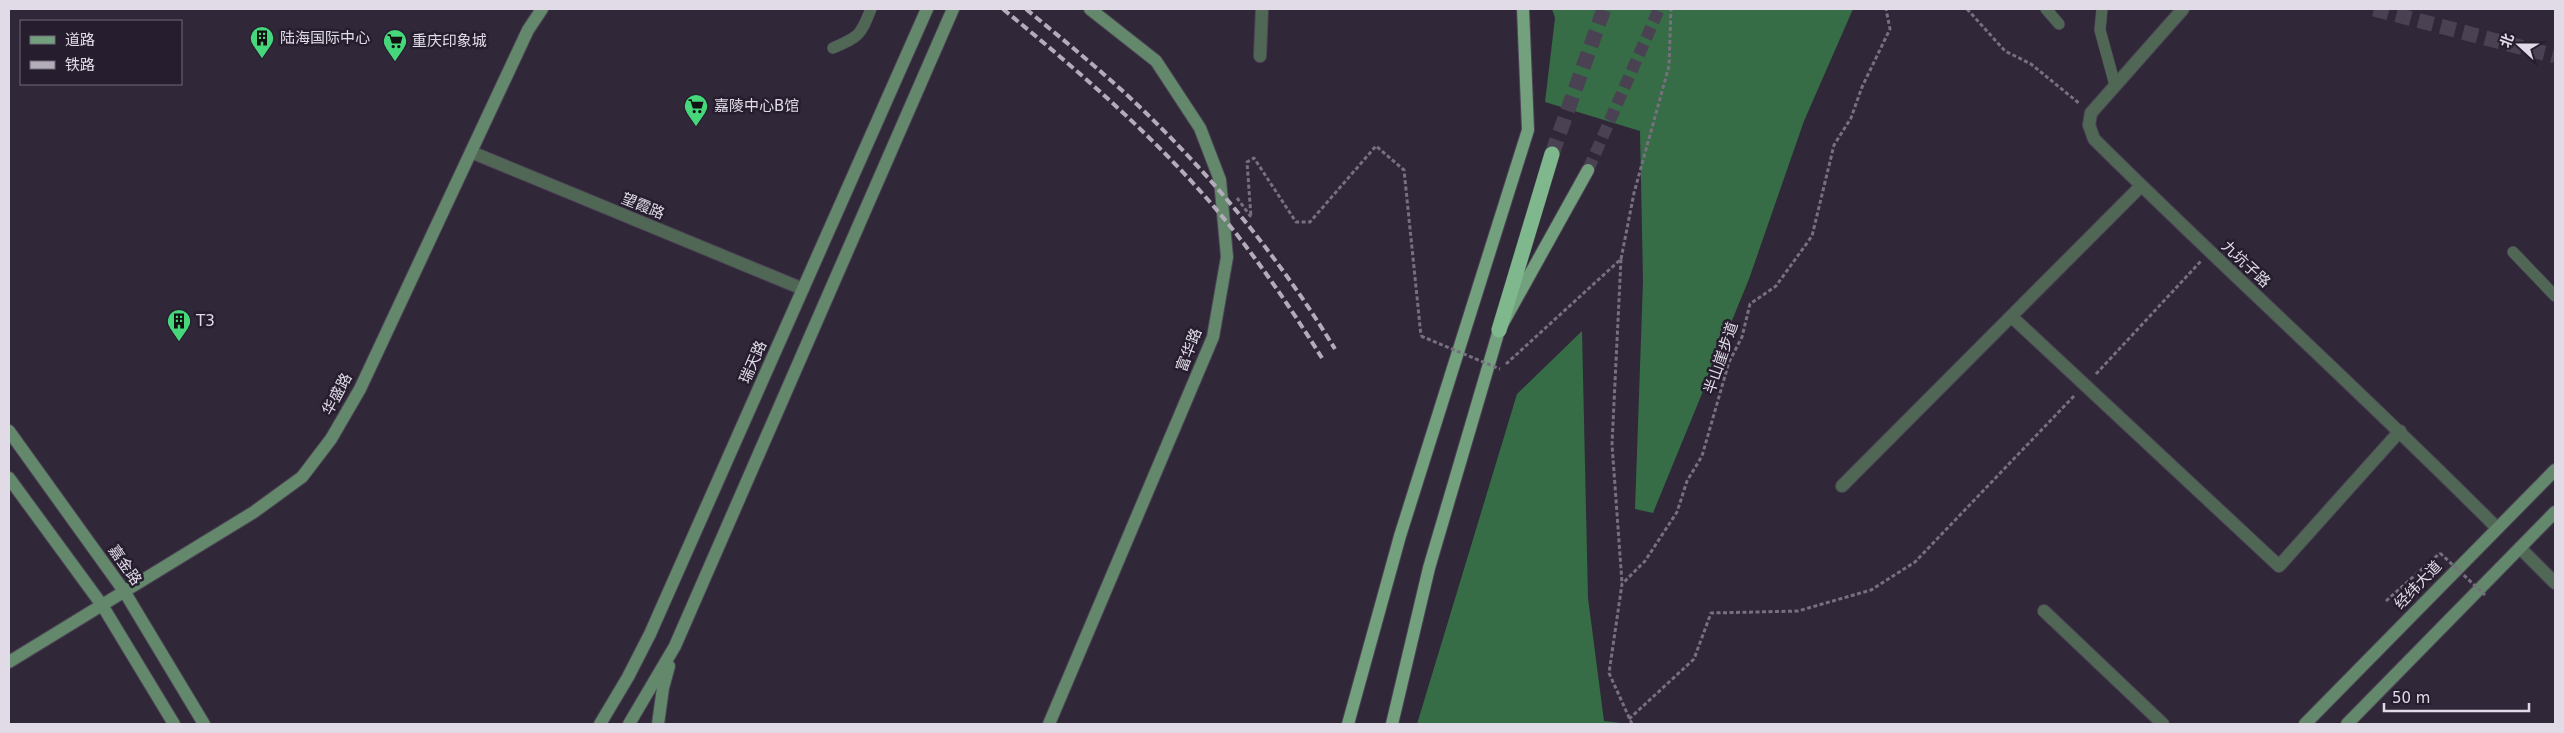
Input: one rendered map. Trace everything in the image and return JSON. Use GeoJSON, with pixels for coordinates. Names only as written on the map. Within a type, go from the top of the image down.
{"type":"FeatureCollection","features":[{"type":"Feature","properties":{"kind":"highway"},"geometry":{"type":"LineString","coordinates":[[1499,330],[1552,154]]}},
{"type":"Feature","properties":{"kind":"main road","name":"华盛路"},"geometry":{"type":"LineString","coordinates":[[9,662],[254,512],[302,477],[331,439],[360,389],[528,30],[542,9]]}},
{"type":"Feature","properties":{"kind":"main road","name":"瑞天路"},"geometry":{"type":"LineString","coordinates":[[600,724],[628,677],[650,634],[927,9]]}},
{"type":"Feature","properties":{"kind":"main road"},"geometry":{"type":"LineString","coordinates":[[629,724],[675,646],[953,9]]}},
{"type":"Feature","properties":{"kind":"main road","name":"富华路"},"geometry":{"type":"LineString","coordinates":[[1049,724],[1213,337],[1227,257],[1220,180],[1200,128],[1156,62],[1090,9]]}},
{"type":"Feature","properties":{"kind":"main road"},"geometry":{"type":"LineString","coordinates":[[1348,724],[1400,536],[1528,130],[1523,9]]}},
{"type":"Feature","properties":{"kind":"main road"},"geometry":{"type":"LineString","coordinates":[[1392,724],[1429,568],[1499,330],[1588,170]]}},
{"type":"Feature","properties":{"kind":"main road","name":"嘉金路"},"geometry":{"type":"LineString","coordinates":[[9,431],[124,591],[204,724]]}},
{"type":"Feature","properties":{"kind":"main road","name":"经纬大道"},"geometry":{"type":"LineString","coordinates":[[2305,724],[2555,470]]}},
{"type":"Feature","properties":{"kind":"main road"},"geometry":{"type":"LineString","coordinates":[[9,478],[102,605],[174,724]]}},
{"type":"Feature","properties":{"kind":"main road"},"geometry":{"type":"LineString","coordinates":[[2347,724],[2555,512]]}},
{"type":"Feature","properties":{"kind":"main road"},"geometry":{"type":"LineString","coordinates":[[658,724],[663,688],[675,646]]}},
{"type":"Feature","properties":{"kind":"street"},"geometry":{"type":"LineString","coordinates":[[1260,56],[1262,9]]}},
{"type":"Feature","properties":{"kind":"street"},"geometry":{"type":"LineString","coordinates":[[2091,113],[2183,9]]}},
{"type":"Feature","properties":{"kind":"street","name":"九坑子路"},"geometry":{"type":"LineString","coordinates":[[2091,113],[2089,125],[2094,139],[2210,252],[2400,431],[2497,528]]}},
{"type":"Feature","properties":{"kind":"street","name":"望霞路"},"geometry":{"type":"LineString","coordinates":[[470,152],[804,289]]}},
{"type":"Feature","properties":{"kind":"street"},"geometry":{"type":"LineString","coordinates":[[1842,486],[2141,186]]}},
{"type":"Feature","properties":{"kind":"street"},"geometry":{"type":"LineString","coordinates":[[2012,317],[2279,566],[2400,431]]}},
{"type":"Feature","properties":{"kind":"street"},"geometry":{"type":"LineString","coordinates":[[2520,548],[2555,583]]}},
{"type":"Feature","properties":{"kind":"street"},"geometry":{"type":"LineString","coordinates":[[2044,611],[2163,724]]}},
{"type":"Feature","properties":{"kind":"lane"},"geometry":{"type":"LineString","coordinates":[[833,48],[857,38],[862,32],[871,9]]}},
{"type":"Feature","properties":{"kind":"lane"},"geometry":{"type":"LineString","coordinates":[[2046,9],[2059,24]]}},
{"type":"Feature","properties":{"kind":"lane"},"geometry":{"type":"LineString","coordinates":[[2102,9],[2100,30],[2115,85]]}},
{"type":"Feature","properties":{"kind":"lane"},"geometry":{"type":"LineString","coordinates":[[2513,252],[2555,296]]}},
{"type":"Feature","properties":{"kind":"path"},"geometry":{"type":"LineString","coordinates":[[1632,724],[1609,673],[1622,584],[1612,444],[1621,259],[1634,193],[1669,66],[1671,9]]}},
{"type":"Feature","properties":{"kind":"path","name":"半山崖步道"},"geometry":{"type":"LineString","coordinates":[[1622,584],[1645,561],[1677,512],[1687,481],[1702,456],[1730,362],[1742,337],[1750,304],[1776,286],[1812,236],[1834,145],[1851,118],[1862,87],[1890,29],[1886,9]]}},
{"type":"Feature","properties":{"kind":"path"},"geometry":{"type":"LineString","coordinates":[[1967,9],[1983,30],[2005,51],[2031,64],[2091,113]]}},
{"type":"Feature","properties":{"kind":"path"},"geometry":{"type":"LineString","coordinates":[[1220,180],[1230,188],[1251,217],[1247,162],[1254,158],[1296,222],[1310,222],[1376,146],[1404,170],[1421,336],[1500,369],[1621,259]]}},
{"type":"Feature","properties":{"kind":"path"},"geometry":{"type":"LineString","coordinates":[[1629,718],[1694,659],[1711,613],[1798,611],[1871,590],[1915,562],[2210,252]]}},
{"type":"Feature","properties":{"kind":"path"},"geometry":{"type":"LineString","coordinates":[[2386,601],[2440,553],[2485,596]]}},
{"type":"Feature","properties":{"kind":"green space"},"geometry":{"type":"Polygon","coordinates":[[[1552,9],[1853,9],[1804,121],[1749,279],[1653,513],[1635,509],[1643,281],[1640,131],[1545,102],[1555,18],[1552,9]]]}},
{"type":"Feature","properties":{"kind":"green space"},"geometry":{"type":"Polygon","coordinates":[[[1582,331],[1588,598],[1604,721],[1630,724],[1417,724],[1517,394],[1582,331]]]}},
{"type":"Feature","properties":{"kind":"tunnel"},"geometry":{"type":"LineString","coordinates":[[1552,154],[1604,9]]}},
{"type":"Feature","properties":{"kind":"tunnel"},"geometry":{"type":"LineString","coordinates":[[1588,170],[1659,9]]}},
{"type":"Feature","properties":{"kind":"tunnel"},"geometry":{"type":"LineString","coordinates":[[2374,9],[2555,56]]}},
{"type":"Feature","properties":{"kind":"railway"},"geometry":{"type":"LineString","coordinates":[[1003,9],[1119,109],[1201,192],[1239,237],[1264,271],[1322,358]]}},
{"type":"Feature","properties":{"kind":"railway"},"geometry":{"type":"LineString","coordinates":[[1026,9],[1132,99],[1199,168],[1271,255],[1335,349]]}},
{"type":"Feature","properties":{"kind":"place","name":"陆海国际中心"},"geometry":{"type":"Point","coordinates":[262,59]}},
{"type":"Feature","properties":{"kind":"place","name":"重庆印象城"},"geometry":{"type":"Point","coordinates":[395,62]}},
{"type":"Feature","properties":{"kind":"place","name":"嘉陵中心B馆"},"geometry":{"type":"Point","coordinates":[696,127]}},
{"type":"Feature","properties":{"kind":"place","name":"T3"},"geometry":{"type":"Point","coordinates":[179,342]}}]}
